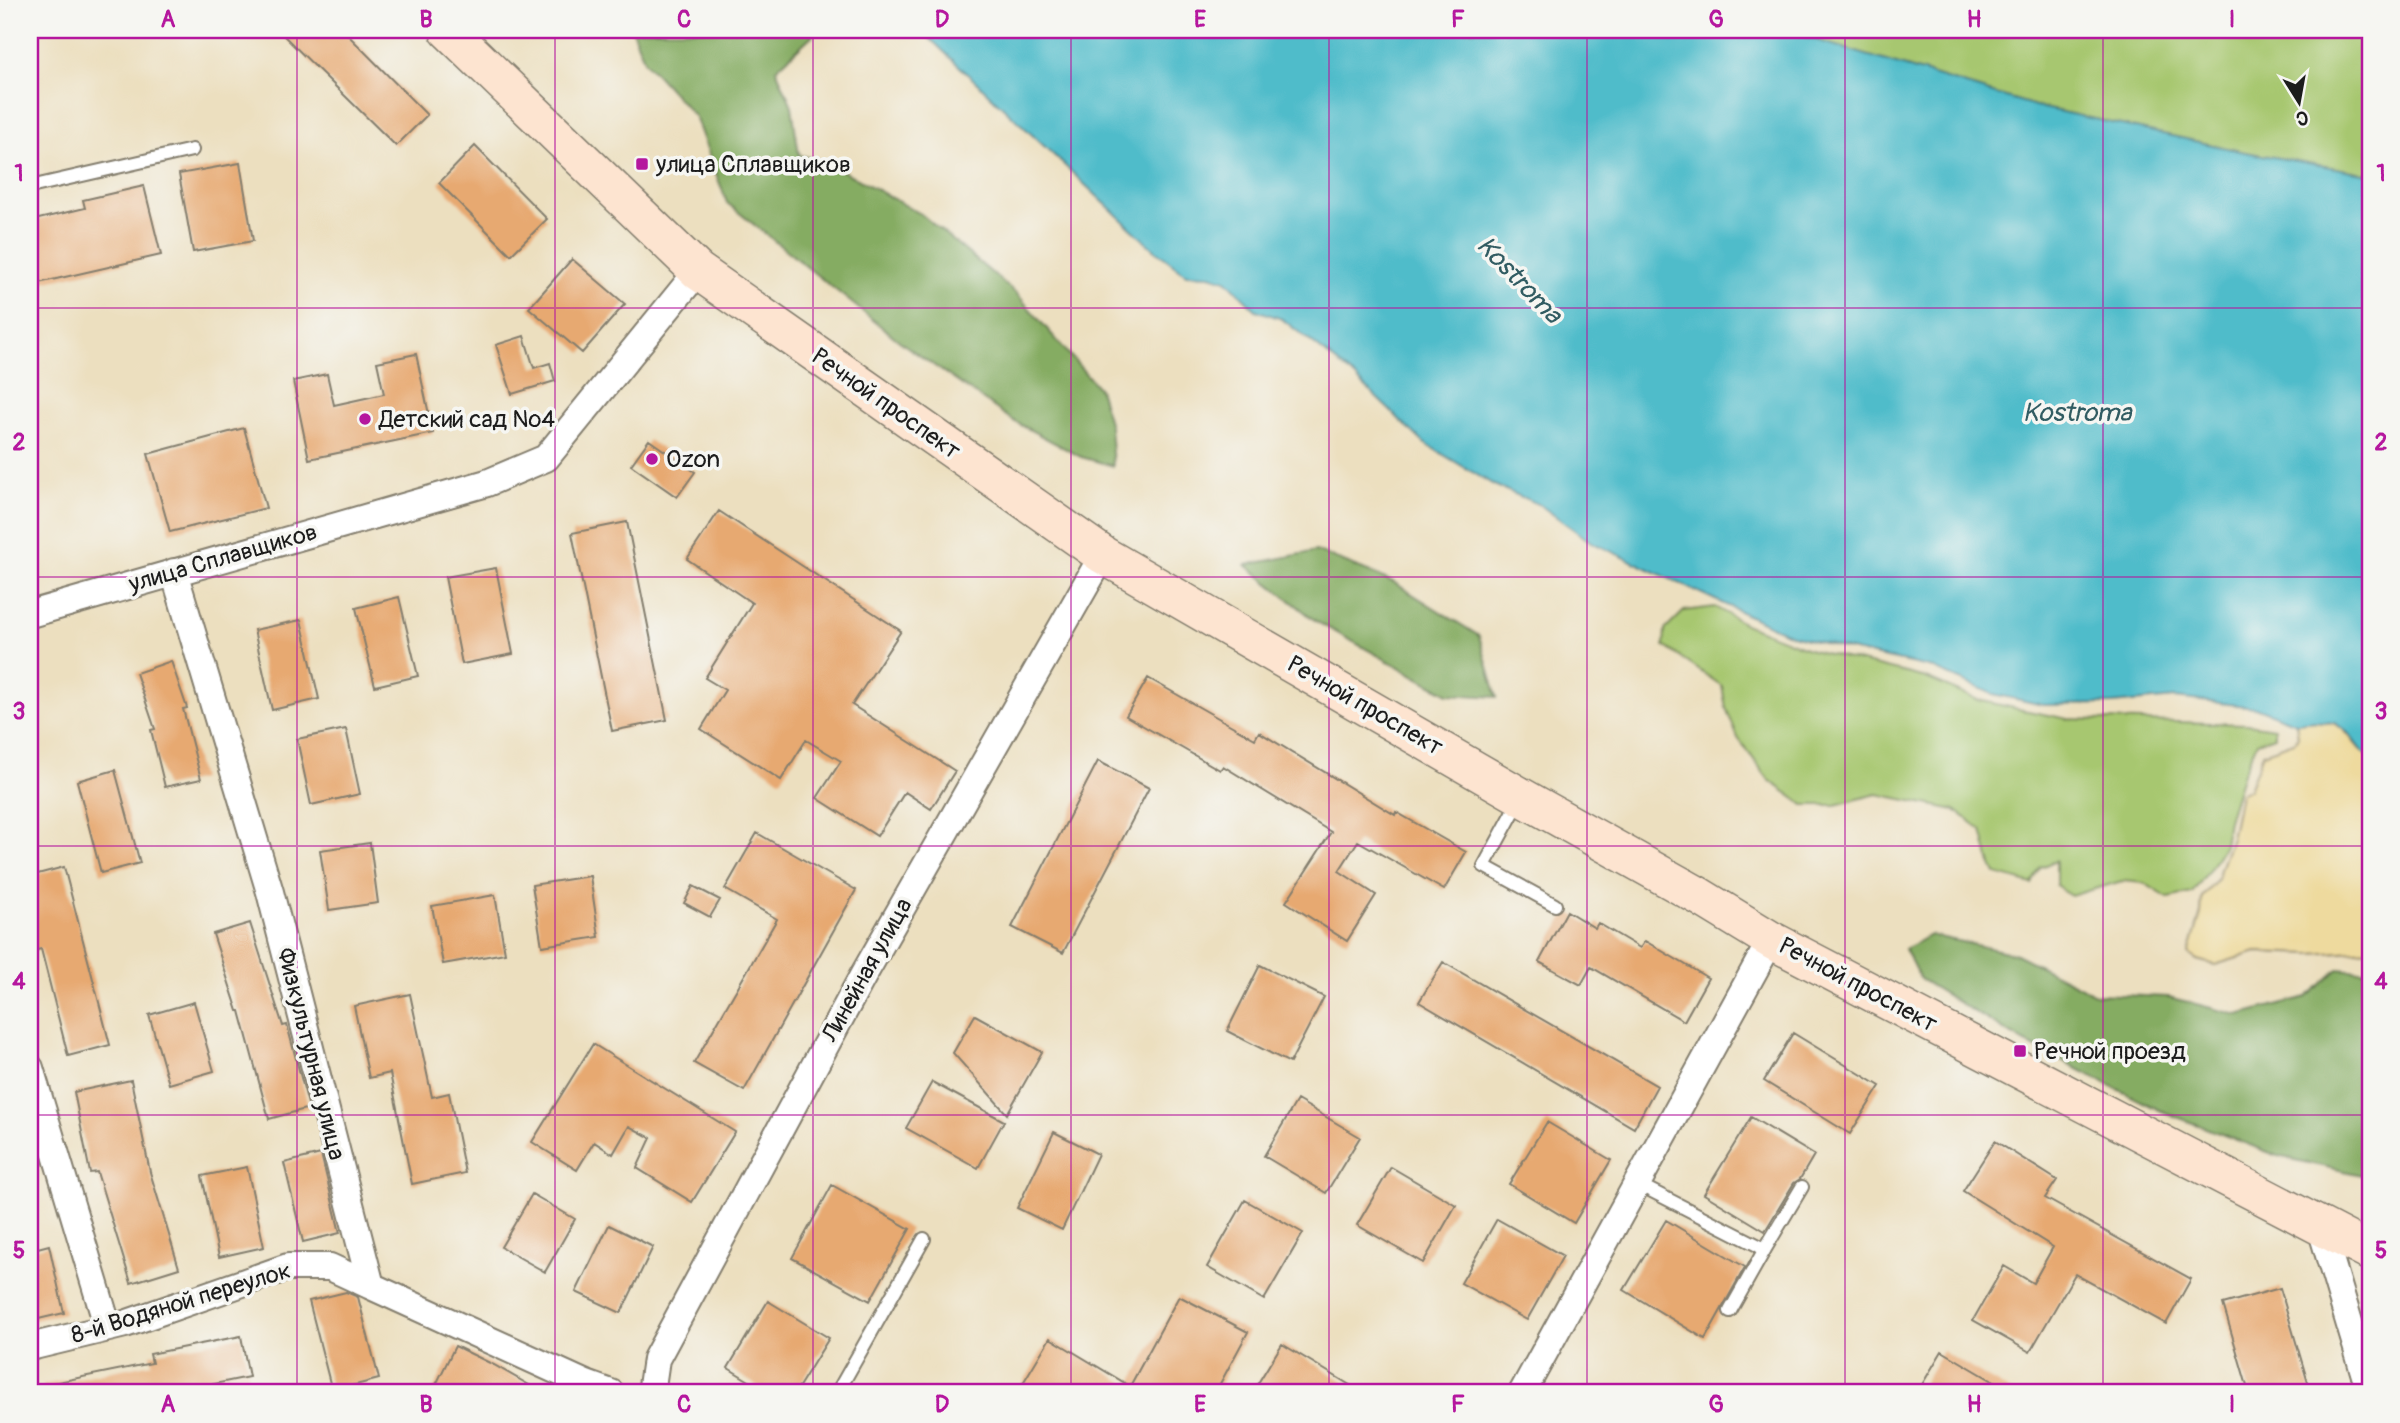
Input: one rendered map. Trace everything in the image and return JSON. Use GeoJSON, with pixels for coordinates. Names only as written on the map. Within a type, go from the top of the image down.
{"type":"FeatureCollection","features":[{"type":"Feature","properties":{"kind":"street","name":"Речной проспект"},"geometry":{"type":"LineString","coordinates":[[448,30],[698,271],[1103,555],[1699,896],[1771,940],[2370,1252]]}},
{"type":"Feature","properties":{"kind":"street","name":"улица Сплавщиков"},"geometry":{"type":"LineString","coordinates":[[30,614],[487,483],[546,458],[698,271]]}},
{"type":"Feature","properties":{"kind":"street","name":"Линейная улица"},"geometry":{"type":"LineString","coordinates":[[652,1393],[656,1359],[864,974],[1103,555]]}},
{"type":"Feature","properties":{"kind":"street","name":"Физкультурная улица"},"geometry":{"type":"LineString","coordinates":[[174,572],[270,892],[371,1286]]}},
{"type":"Feature","properties":{"kind":"street"},"geometry":{"type":"LineString","coordinates":[[1522,1393],[1771,940]]}},
{"type":"Feature","properties":{"kind":"street"},"geometry":{"type":"LineString","coordinates":[[32,1082],[108,1328]]}},
{"type":"Feature","properties":{"kind":"street"},"geometry":{"type":"LineString","coordinates":[[2320,1226],[2370,1392]]}},
{"type":"Feature","properties":{"kind":"street","name":"8-й Водяной переулок"},"geometry":{"type":"LineString","coordinates":[[30,1347],[108,1328],[288,1267],[330,1267],[371,1286]]}},
{"type":"Feature","properties":{"kind":"street"},"geometry":{"type":"LineString","coordinates":[[371,1286],[611,1393]]}},
{"type":"Feature","properties":{"kind":"lane"},"geometry":{"type":"LineString","coordinates":[[30,187],[192,150]]}},
{"type":"Feature","properties":{"kind":"lane"},"geometry":{"type":"LineString","coordinates":[[1522,797],[1484,866],[1555,905]]}},
{"type":"Feature","properties":{"kind":"lane"},"geometry":{"type":"LineString","coordinates":[[1638,1184],[1765,1249]]}},
{"type":"Feature","properties":{"kind":"lane"},"geometry":{"type":"LineString","coordinates":[[1730,1311],[1802,1188]]}},
{"type":"Feature","properties":{"kind":"lane"},"geometry":{"type":"LineString","coordinates":[[837,1393],[923,1239]]}},
{"type":"Feature","properties":{"kind":"green space"},"geometry":{"type":"Polygon","coordinates":[[[632,30],[815,30],[816,32],[776,69],[792,106],[799,155],[827,162],[921,214],[1017,294],[1099,389],[1110,426],[1113,466],[1081,457],[1015,422],[903,344],[727,203],[695,117],[645,62],[632,30]]]}},
{"type":"Feature","properties":{"kind":"green space"},"geometry":{"type":"Polygon","coordinates":[[[1783,30],[2370,30],[2370,174],[2245,152],[2039,107],[1783,30]]]}},
{"type":"Feature","properties":{"kind":"green space"},"geometry":{"type":"Polygon","coordinates":[[[1316,551],[1393,582],[1479,636],[1497,697],[1448,694],[1317,622],[1246,565],[1316,551]]]}},
{"type":"Feature","properties":{"kind":"green space"},"geometry":{"type":"Polygon","coordinates":[[[1715,607],[1747,625],[1808,649],[1926,678],[1978,700],[2068,719],[2248,724],[2275,728],[2275,736],[2257,742],[2243,773],[2228,820],[2224,845],[2192,893],[2168,898],[2144,883],[2122,881],[2071,896],[2056,885],[2056,861],[2040,867],[2032,884],[1996,874],[1989,859],[1982,830],[1955,810],[1877,794],[1835,805],[1804,805],[1769,780],[1738,738],[1726,708],[1722,686],[1664,646],[1665,630],[1684,611],[1715,607]]]}},
{"type":"Feature","properties":{"kind":"green space"},"geometry":{"type":"Polygon","coordinates":[[[1930,935],[2016,954],[2095,994],[2169,997],[2238,1015],[2307,997],[2338,969],[2370,972],[2370,1177],[2278,1156],[2159,1110],[2024,1042],[1920,979],[1905,949],[1930,935]]]}},
{"type":"Feature","properties":{"kind":"sand"},"geometry":{"type":"Polygon","coordinates":[[[2315,721],[2337,725],[2370,756],[2370,950],[2311,954],[2257,952],[2215,965],[2197,960],[2189,954],[2201,913],[2202,897],[2216,881],[2231,838],[2240,794],[2249,789],[2263,753],[2294,742],[2298,736],[2296,723],[2315,721]]]}},
{"type":"Feature","properties":{"kind":"water","name":"Kostroma"},"geometry":{"type":"Polygon","coordinates":[[[921,30],[1783,30],[2039,107],[2245,152],[2370,174],[2370,756],[2363,753],[2348,733],[2335,723],[2296,723],[2255,707],[2175,698],[2112,704],[2043,705],[1993,694],[1929,667],[1788,634],[1591,542],[1540,505],[1494,485],[1424,443],[1353,375],[1282,319],[1256,310],[1226,280],[1210,275],[1186,274],[1151,247],[921,30]]]}},
{"type":"Feature","properties":{"kind":"building"},"geometry":{"type":"Polygon","coordinates":[[[278,30],[343,30],[427,115],[396,146],[278,30]]]}},
{"type":"Feature","properties":{"kind":"building"},"geometry":{"type":"Polygon","coordinates":[[[475,146],[547,219],[511,255],[439,183],[475,146]]]}},
{"type":"Feature","properties":{"kind":"building"},"geometry":{"type":"Polygon","coordinates":[[[240,163],[253,241],[193,252],[179,174],[240,163]]]}},
{"type":"Feature","properties":{"kind":"building"},"geometry":{"type":"Polygon","coordinates":[[[144,186],[161,255],[30,285],[30,221],[85,208],[83,200],[144,186]]]}},
{"type":"Feature","properties":{"kind":"building"},"geometry":{"type":"Polygon","coordinates":[[[572,259],[625,304],[582,353],[529,308],[572,259]]]}},
{"type":"Feature","properties":{"kind":"building"},"geometry":{"type":"Polygon","coordinates":[[[524,336],[534,368],[550,363],[555,381],[512,394],[496,345],[524,336]]]}},
{"type":"Feature","properties":{"kind":"building","name":"Детский сад №4"},"geometry":{"type":"Polygon","coordinates":[[[416,354],[433,433],[309,459],[293,381],[327,374],[334,405],[384,394],[377,362],[416,354]]]}},
{"type":"Feature","properties":{"kind":"building"},"geometry":{"type":"Polygon","coordinates":[[[244,428],[266,508],[170,532],[148,454],[244,428]]]}},
{"type":"Feature","properties":{"kind":"building"},"geometry":{"type":"Polygon","coordinates":[[[649,440],[695,472],[677,497],[631,465],[649,440]]]}},
{"type":"Feature","properties":{"kind":"building"},"geometry":{"type":"Polygon","coordinates":[[[719,511],[901,631],[852,705],[955,771],[931,809],[905,792],[877,836],[817,798],[841,761],[806,740],[781,780],[701,729],[725,690],[705,678],[752,603],[687,559],[719,511]]]}},
{"type":"Feature","properties":{"kind":"building"},"geometry":{"type":"Polygon","coordinates":[[[627,522],[667,720],[612,731],[572,533],[627,522]]]}},
{"type":"Feature","properties":{"kind":"building"},"geometry":{"type":"Polygon","coordinates":[[[496,568],[513,654],[462,664],[445,577],[496,568]]]}},
{"type":"Feature","properties":{"kind":"building"},"geometry":{"type":"Polygon","coordinates":[[[399,597],[418,676],[375,686],[356,608],[399,597]]]}},
{"type":"Feature","properties":{"kind":"building"},"geometry":{"type":"Polygon","coordinates":[[[301,620],[319,699],[272,710],[254,630],[301,620]]]}},
{"type":"Feature","properties":{"kind":"building"},"geometry":{"type":"Polygon","coordinates":[[[171,661],[187,708],[183,709],[201,779],[165,787],[151,730],[155,729],[136,673],[171,661]]]}},
{"type":"Feature","properties":{"kind":"building"},"geometry":{"type":"Polygon","coordinates":[[[1148,678],[1255,739],[1259,732],[1395,815],[1396,812],[1466,852],[1444,890],[1358,841],[1339,871],[1376,895],[1347,941],[1286,902],[1331,832],[1223,766],[1220,770],[1126,716],[1148,678]]]}},
{"type":"Feature","properties":{"kind":"building"},"geometry":{"type":"Polygon","coordinates":[[[346,729],[360,794],[311,805],[297,739],[346,729]]]}},
{"type":"Feature","properties":{"kind":"building"},"geometry":{"type":"Polygon","coordinates":[[[1098,761],[1149,788],[1063,953],[1012,927],[1098,761]]]}},
{"type":"Feature","properties":{"kind":"building"},"geometry":{"type":"Polygon","coordinates":[[[115,770],[140,863],[101,873],[77,781],[115,770]]]}},
{"type":"Feature","properties":{"kind":"building"},"geometry":{"type":"Polygon","coordinates":[[[757,833],[856,890],[744,1091],[694,1063],[777,919],[725,889],[757,833]]]}},
{"type":"Feature","properties":{"kind":"building"},"geometry":{"type":"Polygon","coordinates":[[[370,843],[378,903],[329,910],[320,850],[370,843]]]}},
{"type":"Feature","properties":{"kind":"building"},"geometry":{"type":"Polygon","coordinates":[[[64,867],[110,1045],[68,1056],[41,949],[33,951],[30,940],[30,876],[64,867]]]}},
{"type":"Feature","properties":{"kind":"building"},"geometry":{"type":"Polygon","coordinates":[[[590,876],[599,937],[542,946],[532,885],[590,876]]]}},
{"type":"Feature","properties":{"kind":"building"},"geometry":{"type":"Polygon","coordinates":[[[693,886],[720,900],[710,917],[684,903],[693,886]]]}},
{"type":"Feature","properties":{"kind":"building"},"geometry":{"type":"Polygon","coordinates":[[[495,895],[505,953],[443,964],[432,906],[495,895]]]}},
{"type":"Feature","properties":{"kind":"building"},"geometry":{"type":"Polygon","coordinates":[[[1567,911],[1595,928],[1598,923],[1640,948],[1645,941],[1708,978],[1684,1021],[1591,967],[1581,985],[1539,962],[1567,911]]]}},
{"type":"Feature","properties":{"kind":"building"},"geometry":{"type":"Polygon","coordinates":[[[250,923],[283,1026],[287,1025],[309,1108],[269,1119],[240,1011],[213,934],[250,923]]]}},
{"type":"Feature","properties":{"kind":"building"},"geometry":{"type":"Polygon","coordinates":[[[1443,962],[1657,1086],[1634,1128],[1419,1002],[1443,962]]]}},
{"type":"Feature","properties":{"kind":"building"},"geometry":{"type":"Polygon","coordinates":[[[1260,965],[1324,997],[1290,1063],[1227,1031],[1260,965]]]}},
{"type":"Feature","properties":{"kind":"building"},"geometry":{"type":"Polygon","coordinates":[[[410,994],[432,1097],[449,1093],[465,1173],[412,1184],[390,1073],[369,1078],[354,1006],[410,994]]]}},
{"type":"Feature","properties":{"kind":"building"},"geometry":{"type":"Polygon","coordinates":[[[194,1002],[214,1071],[169,1084],[149,1015],[194,1002]]]}},
{"type":"Feature","properties":{"kind":"building"},"geometry":{"type":"Polygon","coordinates":[[[975,1015],[1042,1052],[1007,1114],[953,1053],[975,1015]]]}},
{"type":"Feature","properties":{"kind":"building"},"geometry":{"type":"Polygon","coordinates":[[[1793,1033],[1880,1086],[1850,1134],[1764,1081],[1793,1033]]]}},
{"type":"Feature","properties":{"kind":"building"},"geometry":{"type":"Polygon","coordinates":[[[593,1044],[735,1132],[692,1202],[637,1168],[651,1138],[629,1126],[613,1154],[594,1142],[577,1170],[532,1142],[593,1044]]]}},
{"type":"Feature","properties":{"kind":"building"},"geometry":{"type":"Polygon","coordinates":[[[131,1080],[150,1172],[179,1268],[131,1283],[97,1172],[90,1173],[74,1092],[131,1080]]]}},
{"type":"Feature","properties":{"kind":"building"},"geometry":{"type":"Polygon","coordinates":[[[932,1082],[1004,1121],[978,1168],[906,1128],[932,1082]]]}},
{"type":"Feature","properties":{"kind":"building"},"geometry":{"type":"Polygon","coordinates":[[[1297,1100],[1360,1137],[1326,1193],[1264,1156],[1297,1100]]]}},
{"type":"Feature","properties":{"kind":"building"},"geometry":{"type":"Polygon","coordinates":[[[1751,1117],[1814,1155],[1765,1231],[1704,1194],[1751,1117]]]}},
{"type":"Feature","properties":{"kind":"building"},"geometry":{"type":"Polygon","coordinates":[[[1547,1122],[1611,1160],[1574,1223],[1509,1184],[1547,1122]]]}},
{"type":"Feature","properties":{"kind":"building"},"geometry":{"type":"Polygon","coordinates":[[[1054,1132],[1098,1154],[1062,1230],[1017,1208],[1054,1132]]]}},
{"type":"Feature","properties":{"kind":"building"},"geometry":{"type":"Polygon","coordinates":[[[1995,1141],[2057,1180],[2045,1198],[2191,1279],[2166,1324],[2075,1274],[2030,1352],[1973,1320],[2004,1266],[2033,1283],[2053,1247],[1963,1191],[1995,1141]]]}},
{"type":"Feature","properties":{"kind":"building"},"geometry":{"type":"Polygon","coordinates":[[[321,1154],[340,1233],[303,1242],[284,1163],[321,1154]]]}},
{"type":"Feature","properties":{"kind":"building"},"geometry":{"type":"Polygon","coordinates":[[[247,1167],[264,1247],[219,1257],[202,1176],[247,1167]]]}},
{"type":"Feature","properties":{"kind":"building"},"geometry":{"type":"Polygon","coordinates":[[[1391,1167],[1456,1205],[1423,1263],[1357,1225],[1391,1167]]]}},
{"type":"Feature","properties":{"kind":"building"},"geometry":{"type":"Polygon","coordinates":[[[832,1185],[910,1229],[870,1301],[792,1258],[832,1185]]]}},
{"type":"Feature","properties":{"kind":"building"},"geometry":{"type":"Polygon","coordinates":[[[532,1194],[575,1219],[545,1272],[501,1247],[532,1194]]]}},
{"type":"Feature","properties":{"kind":"building"},"geometry":{"type":"Polygon","coordinates":[[[1245,1200],[1303,1233],[1264,1300],[1207,1267],[1245,1200]]]}},
{"type":"Feature","properties":{"kind":"building"},"geometry":{"type":"Polygon","coordinates":[[[1497,1219],[1563,1256],[1527,1320],[1461,1283],[1497,1219]]]}},
{"type":"Feature","properties":{"kind":"building"},"geometry":{"type":"Polygon","coordinates":[[[1666,1220],[1745,1267],[1705,1339],[1624,1290],[1666,1220]]]}},
{"type":"Feature","properties":{"kind":"building"},"geometry":{"type":"Polygon","coordinates":[[[609,1225],[653,1247],[621,1313],[576,1292],[609,1225]]]}},
{"type":"Feature","properties":{"kind":"building"},"geometry":{"type":"Polygon","coordinates":[[[49,1245],[64,1313],[30,1321],[30,1250],[49,1245]]]}},
{"type":"Feature","properties":{"kind":"building"},"geometry":{"type":"Polygon","coordinates":[[[2280,1288],[2311,1393],[2249,1393],[2223,1304],[2280,1288]]]}},
{"type":"Feature","properties":{"kind":"building"},"geometry":{"type":"Polygon","coordinates":[[[346,1292],[358,1297],[379,1379],[332,1391],[309,1301],[346,1292]]]}},
{"type":"Feature","properties":{"kind":"building"},"geometry":{"type":"Polygon","coordinates":[[[1179,1296],[1248,1332],[1215,1393],[1017,1393],[1050,1338],[1130,1386],[1179,1296]]]}},
{"type":"Feature","properties":{"kind":"building"},"geometry":{"type":"Polygon","coordinates":[[[768,1301],[829,1338],[795,1393],[769,1393],[728,1368],[768,1301]]]}},
{"type":"Feature","properties":{"kind":"building"},"geometry":{"type":"Polygon","coordinates":[[[241,1336],[249,1377],[170,1393],[44,1393],[43,1385],[152,1363],[150,1354],[241,1336]]]}},
{"type":"Feature","properties":{"kind":"building"},"geometry":{"type":"Polygon","coordinates":[[[1282,1344],[1363,1393],[1252,1393],[1282,1344]]]}},
{"type":"Feature","properties":{"kind":"building"},"geometry":{"type":"Polygon","coordinates":[[[455,1346],[494,1365],[543,1393],[432,1393],[455,1346]]]}},
{"type":"Feature","properties":{"kind":"building"},"geometry":{"type":"Polygon","coordinates":[[[1942,1351],[2013,1393],[1917,1393],[1942,1351]]]}},
{"type":"Feature","properties":{"kind":"place","name":"улица Сплавщиков"},"geometry":{"type":"Point","coordinates":[642,164]}},
{"type":"Feature","properties":{"kind":"place","name":"Детский сад №4"},"geometry":{"type":"Point","coordinates":[365,419]}},
{"type":"Feature","properties":{"kind":"place","name":"Ozon"},"geometry":{"type":"Point","coordinates":[652,459]}},
{"type":"Feature","properties":{"kind":"place","name":"Речной проезд"},"geometry":{"type":"Point","coordinates":[2020,1051]}}]}
